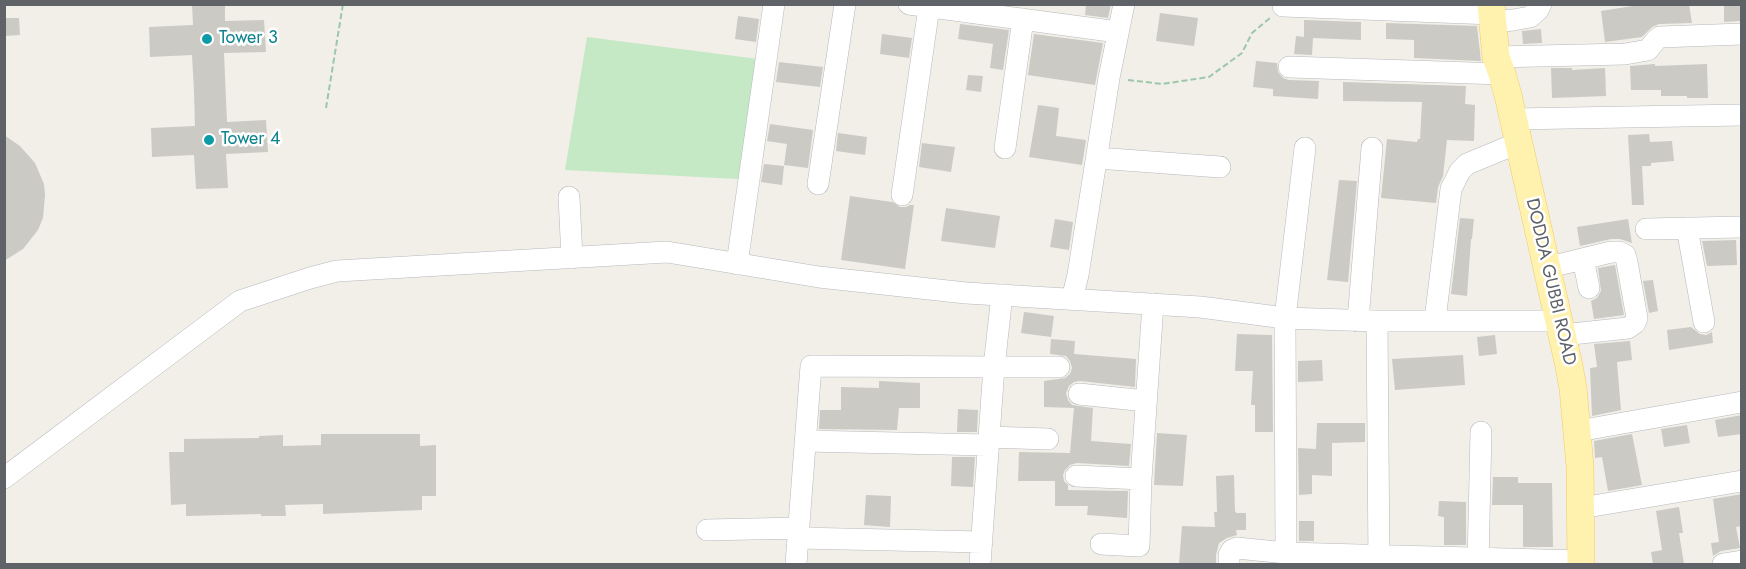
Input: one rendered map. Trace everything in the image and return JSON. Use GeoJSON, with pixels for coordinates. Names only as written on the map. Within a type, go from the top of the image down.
{"type":"FeatureCollection","features":[{"type":"Feature","properties":{"kind":"main road","name":"DODDA GUBBI ROAD"},"geometry":{"type":"LineString","coordinates":[[1492,13],[1499,66],[1516,131],[1573,388],[1578,431],[1581,563]]}},
{"type":"Feature","properties":{"kind":"street"},"geometry":{"type":"LineString","coordinates":[[737,264],[774,4]]}},
{"type":"Feature","properties":{"kind":"street"},"geometry":{"type":"LineString","coordinates":[[818,184],[845,4]]}},
{"type":"Feature","properties":{"kind":"street"},"geometry":{"type":"LineString","coordinates":[[1072,299],[1078,275],[1109,78],[1124,4]]}},
{"type":"Feature","properties":{"kind":"street"},"geometry":{"type":"LineString","coordinates":[[1283,6],[1492,13],[1530,17],[1541,4]]}},
{"type":"Feature","properties":{"kind":"street"},"geometry":{"type":"LineString","coordinates":[[902,195],[919,6],[1118,32]]}},
{"type":"Feature","properties":{"kind":"street"},"geometry":{"type":"LineString","coordinates":[[1005,148],[1023,19]]}},
{"type":"Feature","properties":{"kind":"street"},"geometry":{"type":"LineString","coordinates":[[1289,67],[1499,66],[1648,50],[1660,37],[1742,34]]}},
{"type":"Feature","properties":{"kind":"street"},"geometry":{"type":"LineString","coordinates":[[1436,320],[1450,189],[1460,171],[1467,164],[1516,131],[1742,115]]}},
{"type":"Feature","properties":{"kind":"street"},"geometry":{"type":"LineString","coordinates":[[1289,559],[1285,318],[1305,148]]}},
{"type":"Feature","properties":{"kind":"street"},"geometry":{"type":"LineString","coordinates":[[1372,148],[1368,321],[1379,560]]}},
{"type":"Feature","properties":{"kind":"street"},"geometry":{"type":"LineString","coordinates":[[1097,158],[1220,167]]}},
{"type":"Feature","properties":{"kind":"street"},"geometry":{"type":"LineString","coordinates":[[569,197],[572,258]]}},
{"type":"Feature","properties":{"kind":"street"},"geometry":{"type":"LineString","coordinates":[[1646,229],[1742,227]]}},
{"type":"Feature","properties":{"kind":"street"},"geometry":{"type":"LineString","coordinates":[[1687,228],[1704,322]]}},
{"type":"Feature","properties":{"kind":"street"},"geometry":{"type":"LineString","coordinates":[[4,478],[240,301],[337,271],[667,252],[819,277],[966,293],[1200,307],[1285,318],[1368,321],[1436,320],[1561,328],[1628,328],[1635,323],[1637,318],[1625,255],[1611,252],[1562,264],[1546,265]]}},
{"type":"Feature","properties":{"kind":"street"},"geometry":{"type":"LineString","coordinates":[[1583,259],[1589,288]]}},
{"type":"Feature","properties":{"kind":"street"},"geometry":{"type":"LineString","coordinates":[[980,564],[994,367],[1002,295]]}},
{"type":"Feature","properties":{"kind":"street"},"geometry":{"type":"LineString","coordinates":[[1101,544],[1139,546],[1141,479],[1153,304]]}},
{"type":"Feature","properties":{"kind":"street"},"geometry":{"type":"LineString","coordinates":[[796,564],[811,366],[1059,368]]}},
{"type":"Feature","properties":{"kind":"street"},"geometry":{"type":"LineString","coordinates":[[1079,394],[1146,401]]}},
{"type":"Feature","properties":{"kind":"street"},"geometry":{"type":"LineString","coordinates":[[1578,431],[1742,402]]}},
{"type":"Feature","properties":{"kind":"street"},"geometry":{"type":"LineString","coordinates":[[1478,562],[1480,432]]}},
{"type":"Feature","properties":{"kind":"street"},"geometry":{"type":"LineString","coordinates":[[805,441],[1048,439]]}},
{"type":"Feature","properties":{"kind":"street"},"geometry":{"type":"LineString","coordinates":[[1076,476],[1141,479]]}},
{"type":"Feature","properties":{"kind":"street"},"geometry":{"type":"LineString","coordinates":[[1581,508],[1742,481]]}},
{"type":"Feature","properties":{"kind":"street"},"geometry":{"type":"LineString","coordinates":[[708,530],[982,542]]}},
{"type":"Feature","properties":{"kind":"street"},"geometry":{"type":"LineString","coordinates":[[1229,564],[1229,555],[1237,548],[1289,559],[1581,563]]}},
{"type":"Feature","properties":{"kind":"street"},"geometry":{"type":"LineString","coordinates":[[1723,564],[1742,561]]}},
{"type":"Feature","properties":{"kind":"path"},"geometry":{"type":"LineString","coordinates":[[326,108],[343,4]]}},
{"type":"Feature","properties":{"kind":"path"},"geometry":{"type":"LineString","coordinates":[[1109,78],[1162,84],[1209,77],[1242,53],[1252,33],[1283,6]]}},
{"type":"Feature","properties":{"kind":"green space"},"geometry":{"type":"Polygon","coordinates":[[[587,37],[758,59],[738,179],[565,170],[587,37]]]}},
{"type":"Feature","properties":{"kind":"building"},"geometry":{"type":"Polygon","coordinates":[[[192,4],[225,4],[225,21],[264,20],[266,52],[224,53],[227,122],[266,120],[268,152],[226,154],[228,188],[196,189],[194,155],[152,157],[151,128],[195,126],[192,55],[150,57],[149,27],[193,25],[192,4]]]}},
{"type":"Feature","properties":{"kind":"building"},"geometry":{"type":"Polygon","coordinates":[[[1086,4],[1111,4],[1108,18],[1085,15],[1086,4]]]}},
{"type":"Feature","properties":{"kind":"building"},"geometry":{"type":"Polygon","coordinates":[[[1645,4],[1689,4],[1692,23],[1659,24],[1652,27],[1642,37],[1605,42],[1601,11],[1645,4]]]}},
{"type":"Feature","properties":{"kind":"building"},"geometry":{"type":"Polygon","coordinates":[[[1724,4],[1740,4],[1740,21],[1724,22],[1724,4]]]}},
{"type":"Feature","properties":{"kind":"building"},"geometry":{"type":"Polygon","coordinates":[[[1160,13],[1198,18],[1194,46],[1156,41],[1160,13]]]}},
{"type":"Feature","properties":{"kind":"building"},"geometry":{"type":"Polygon","coordinates":[[[738,16],[759,19],[756,42],[735,39],[738,16]]]}},
{"type":"Feature","properties":{"kind":"building"},"geometry":{"type":"Polygon","coordinates":[[[4,18],[19,18],[20,35],[4,36],[4,18]]]}},
{"type":"Feature","properties":{"kind":"building"},"geometry":{"type":"Polygon","coordinates":[[[1304,20],[1361,22],[1361,40],[1313,38],[1312,55],[1294,54],[1296,36],[1304,37],[1304,20]]]}},
{"type":"Feature","properties":{"kind":"building"},"geometry":{"type":"Polygon","coordinates":[[[1386,23],[1477,26],[1481,61],[1414,58],[1414,40],[1386,39],[1386,23]]]}},
{"type":"Feature","properties":{"kind":"building"},"geometry":{"type":"Polygon","coordinates":[[[960,24],[1009,30],[1003,70],[990,68],[993,44],[958,39],[960,24]]]}},
{"type":"Feature","properties":{"kind":"building"},"geometry":{"type":"Polygon","coordinates":[[[1541,29],[1542,43],[1523,44],[1522,31],[1541,29]]]}},
{"type":"Feature","properties":{"kind":"building"},"geometry":{"type":"Polygon","coordinates":[[[882,34],[912,38],[909,58],[880,54],[882,34]]]}},
{"type":"Feature","properties":{"kind":"building"},"geometry":{"type":"Polygon","coordinates":[[[1034,34],[1103,43],[1095,85],[1028,75],[1034,34]]]}},
{"type":"Feature","properties":{"kind":"building"},"geometry":{"type":"Polygon","coordinates":[[[1256,61],[1277,63],[1278,72],[1283,78],[1289,80],[1319,81],[1318,99],[1273,96],[1273,89],[1253,87],[1256,61]]]}},
{"type":"Feature","properties":{"kind":"building"},"geometry":{"type":"Polygon","coordinates":[[[779,62],[823,67],[820,87],[776,82],[779,62]]]}},
{"type":"Feature","properties":{"kind":"building"},"geometry":{"type":"Polygon","coordinates":[[[1655,64],[1655,66],[1707,64],[1708,98],[1661,96],[1661,90],[1631,90],[1630,66],[1655,64]]]}},
{"type":"Feature","properties":{"kind":"building"},"geometry":{"type":"Polygon","coordinates":[[[1551,68],[1572,68],[1572,70],[1605,68],[1606,96],[1552,98],[1551,68]]]}},
{"type":"Feature","properties":{"kind":"building"},"geometry":{"type":"Polygon","coordinates":[[[968,75],[983,76],[981,92],[966,90],[968,75]]]}},
{"type":"Feature","properties":{"kind":"building"},"geometry":{"type":"Polygon","coordinates":[[[1343,82],[1466,86],[1465,104],[1475,105],[1474,141],[1447,140],[1443,176],[1438,187],[1436,203],[1381,198],[1387,139],[1417,142],[1420,139],[1422,102],[1343,101],[1343,82]]]}},
{"type":"Feature","properties":{"kind":"building"},"geometry":{"type":"Polygon","coordinates":[[[1038,105],[1059,108],[1056,136],[1086,140],[1082,165],[1029,157],[1038,105]]]}},
{"type":"Feature","properties":{"kind":"building"},"geometry":{"type":"Polygon","coordinates":[[[770,124],[813,130],[808,168],[784,165],[787,144],[767,141],[770,124]]]}},
{"type":"Feature","properties":{"kind":"building"},"geometry":{"type":"Polygon","coordinates":[[[838,133],[867,137],[865,155],[836,151],[838,133]]]}},
{"type":"Feature","properties":{"kind":"building"},"geometry":{"type":"Polygon","coordinates":[[[1649,134],[1650,142],[1672,141],[1674,161],[1642,166],[1644,205],[1632,205],[1628,135],[1649,134]]]}},
{"type":"Feature","properties":{"kind":"building"},"geometry":{"type":"Polygon","coordinates":[[[4,135],[20,146],[35,163],[44,184],[45,195],[43,218],[38,230],[23,249],[4,261],[4,135]]]}},
{"type":"Feature","properties":{"kind":"building"},"geometry":{"type":"Polygon","coordinates":[[[922,143],[955,147],[951,172],[919,167],[922,143]]]}},
{"type":"Feature","properties":{"kind":"building"},"geometry":{"type":"Polygon","coordinates":[[[764,164],[784,166],[782,185],[761,182],[764,164]]]}},
{"type":"Feature","properties":{"kind":"building"},"geometry":{"type":"Polygon","coordinates":[[[1339,180],[1357,181],[1348,282],[1327,280],[1339,180]]]}},
{"type":"Feature","properties":{"kind":"building"},"geometry":{"type":"Polygon","coordinates":[[[850,196],[892,202],[900,207],[914,205],[905,269],[841,260],[850,196]]]}},
{"type":"Feature","properties":{"kind":"building"},"geometry":{"type":"Polygon","coordinates":[[[946,208],[1000,216],[995,248],[941,241],[946,208]]]}},
{"type":"Feature","properties":{"kind":"building"},"geometry":{"type":"Polygon","coordinates":[[[1460,218],[1474,219],[1467,296],[1451,294],[1460,218]]]}},
{"type":"Feature","properties":{"kind":"building"},"geometry":{"type":"Polygon","coordinates":[[[1055,219],[1073,222],[1069,250],[1050,247],[1055,219]]]}},
{"type":"Feature","properties":{"kind":"building"},"geometry":{"type":"Polygon","coordinates":[[[1628,219],[1632,243],[1611,239],[1580,246],[1577,227],[1628,219]]]}},
{"type":"Feature","properties":{"kind":"building"},"geometry":{"type":"Polygon","coordinates":[[[1736,240],[1737,265],[1707,266],[1702,241],[1736,240]]]}},
{"type":"Feature","properties":{"kind":"building"},"geometry":{"type":"Polygon","coordinates":[[[1615,265],[1624,315],[1594,319],[1591,301],[1597,298],[1601,291],[1598,268],[1615,265]]]}},
{"type":"Feature","properties":{"kind":"building"},"geometry":{"type":"Polygon","coordinates":[[[1653,280],[1658,311],[1649,313],[1643,281],[1653,280]]]}},
{"type":"Feature","properties":{"kind":"building"},"geometry":{"type":"Polygon","coordinates":[[[1024,312],[1054,316],[1051,337],[1021,333],[1024,312]]]}},
{"type":"Feature","properties":{"kind":"building"},"geometry":{"type":"Polygon","coordinates":[[[1691,327],[1700,334],[1706,335],[1712,332],[1713,343],[1669,350],[1667,330],[1691,327]]]}},
{"type":"Feature","properties":{"kind":"building"},"geometry":{"type":"Polygon","coordinates":[[[1237,334],[1272,335],[1273,432],[1255,432],[1255,405],[1251,405],[1253,371],[1235,371],[1237,334]]]}},
{"type":"Feature","properties":{"kind":"building"},"geometry":{"type":"Polygon","coordinates":[[[1495,335],[1497,354],[1479,356],[1477,337],[1495,335]]]}},
{"type":"Feature","properties":{"kind":"building"},"geometry":{"type":"Polygon","coordinates":[[[1051,339],[1075,341],[1074,354],[1136,359],[1135,387],[1080,381],[1069,386],[1066,393],[1072,405],[1093,408],[1091,441],[1131,444],[1129,466],[1077,463],[1070,465],[1063,475],[1068,490],[1128,491],[1127,518],[1087,515],[1088,506],[1055,506],[1055,481],[1018,481],[1019,452],[1070,453],[1074,408],[1044,407],[1044,381],[1065,378],[1070,374],[1072,368],[1066,356],[1050,354],[1051,339]]]}},
{"type":"Feature","properties":{"kind":"building"},"geometry":{"type":"Polygon","coordinates":[[[1630,341],[1632,360],[1617,362],[1621,410],[1592,416],[1590,368],[1597,367],[1594,344],[1630,341]]]}},
{"type":"Feature","properties":{"kind":"building"},"geometry":{"type":"Polygon","coordinates":[[[1463,355],[1465,385],[1395,390],[1392,359],[1463,355]]]}},
{"type":"Feature","properties":{"kind":"building"},"geometry":{"type":"Polygon","coordinates":[[[1322,360],[1323,381],[1298,382],[1298,361],[1322,360]]]}},
{"type":"Feature","properties":{"kind":"building"},"geometry":{"type":"Polygon","coordinates":[[[879,381],[920,383],[920,408],[899,408],[897,430],[819,429],[820,410],[841,410],[841,387],[879,388],[879,381]]]}},
{"type":"Feature","properties":{"kind":"building"},"geometry":{"type":"Polygon","coordinates":[[[958,409],[978,410],[977,432],[957,432],[958,409]]]}},
{"type":"Feature","properties":{"kind":"building"},"geometry":{"type":"Polygon","coordinates":[[[1742,415],[1742,434],[1718,437],[1715,420],[1742,415]]]}},
{"type":"Feature","properties":{"kind":"building"},"geometry":{"type":"Polygon","coordinates":[[[1317,423],[1365,423],[1365,442],[1332,443],[1332,476],[1312,475],[1312,494],[1299,495],[1298,448],[1316,449],[1317,423]]]}},
{"type":"Feature","properties":{"kind":"building"},"geometry":{"type":"Polygon","coordinates":[[[1687,425],[1690,443],[1664,447],[1661,429],[1687,425]]]}},
{"type":"Feature","properties":{"kind":"building"},"geometry":{"type":"Polygon","coordinates":[[[1157,433],[1187,435],[1183,486],[1154,485],[1157,433]]]}},
{"type":"Feature","properties":{"kind":"building"},"geometry":{"type":"Polygon","coordinates":[[[321,434],[420,434],[420,446],[436,445],[436,496],[422,496],[422,510],[323,514],[323,504],[285,505],[286,516],[261,516],[261,514],[186,516],[186,504],[171,505],[169,452],[184,452],[184,439],[259,438],[259,436],[283,435],[283,446],[321,445],[321,434]]]}},
{"type":"Feature","properties":{"kind":"building"},"geometry":{"type":"Polygon","coordinates":[[[1632,434],[1642,485],[1608,491],[1602,457],[1595,458],[1594,441],[1632,434]]]}},
{"type":"Feature","properties":{"kind":"building"},"geometry":{"type":"Polygon","coordinates":[[[952,457],[975,457],[973,487],[951,486],[952,457]]]}},
{"type":"Feature","properties":{"kind":"building"},"geometry":{"type":"Polygon","coordinates":[[[1234,475],[1235,511],[1246,513],[1246,530],[1236,530],[1237,535],[1219,543],[1216,564],[1179,564],[1182,526],[1215,527],[1216,476],[1234,475]]]}},
{"type":"Feature","properties":{"kind":"building"},"geometry":{"type":"Polygon","coordinates":[[[1493,477],[1518,477],[1518,483],[1552,483],[1553,547],[1523,547],[1523,505],[1492,505],[1493,477]]]}},
{"type":"Feature","properties":{"kind":"building"},"geometry":{"type":"Polygon","coordinates":[[[1742,494],[1742,526],[1736,527],[1740,548],[1721,551],[1713,556],[1711,543],[1719,542],[1713,499],[1742,494]]]}},
{"type":"Feature","properties":{"kind":"building"},"geometry":{"type":"Polygon","coordinates":[[[866,495],[891,496],[890,527],[864,525],[866,495]]]}},
{"type":"Feature","properties":{"kind":"building"},"geometry":{"type":"Polygon","coordinates":[[[1439,501],[1466,502],[1466,545],[1444,545],[1444,517],[1438,516],[1439,501]]]}},
{"type":"Feature","properties":{"kind":"building"},"geometry":{"type":"Polygon","coordinates":[[[1679,507],[1683,533],[1679,533],[1684,564],[1653,564],[1651,552],[1662,550],[1656,511],[1679,507]]]}},
{"type":"Feature","properties":{"kind":"building"},"geometry":{"type":"Polygon","coordinates":[[[1299,521],[1314,521],[1314,541],[1299,541],[1299,521]]]}},
{"type":"Feature","properties":{"kind":"place","name":"Tower 3"},"geometry":{"type":"Point","coordinates":[207,39]}},
{"type":"Feature","properties":{"kind":"place","name":"Tower 4"},"geometry":{"type":"Point","coordinates":[209,140]}}]}
